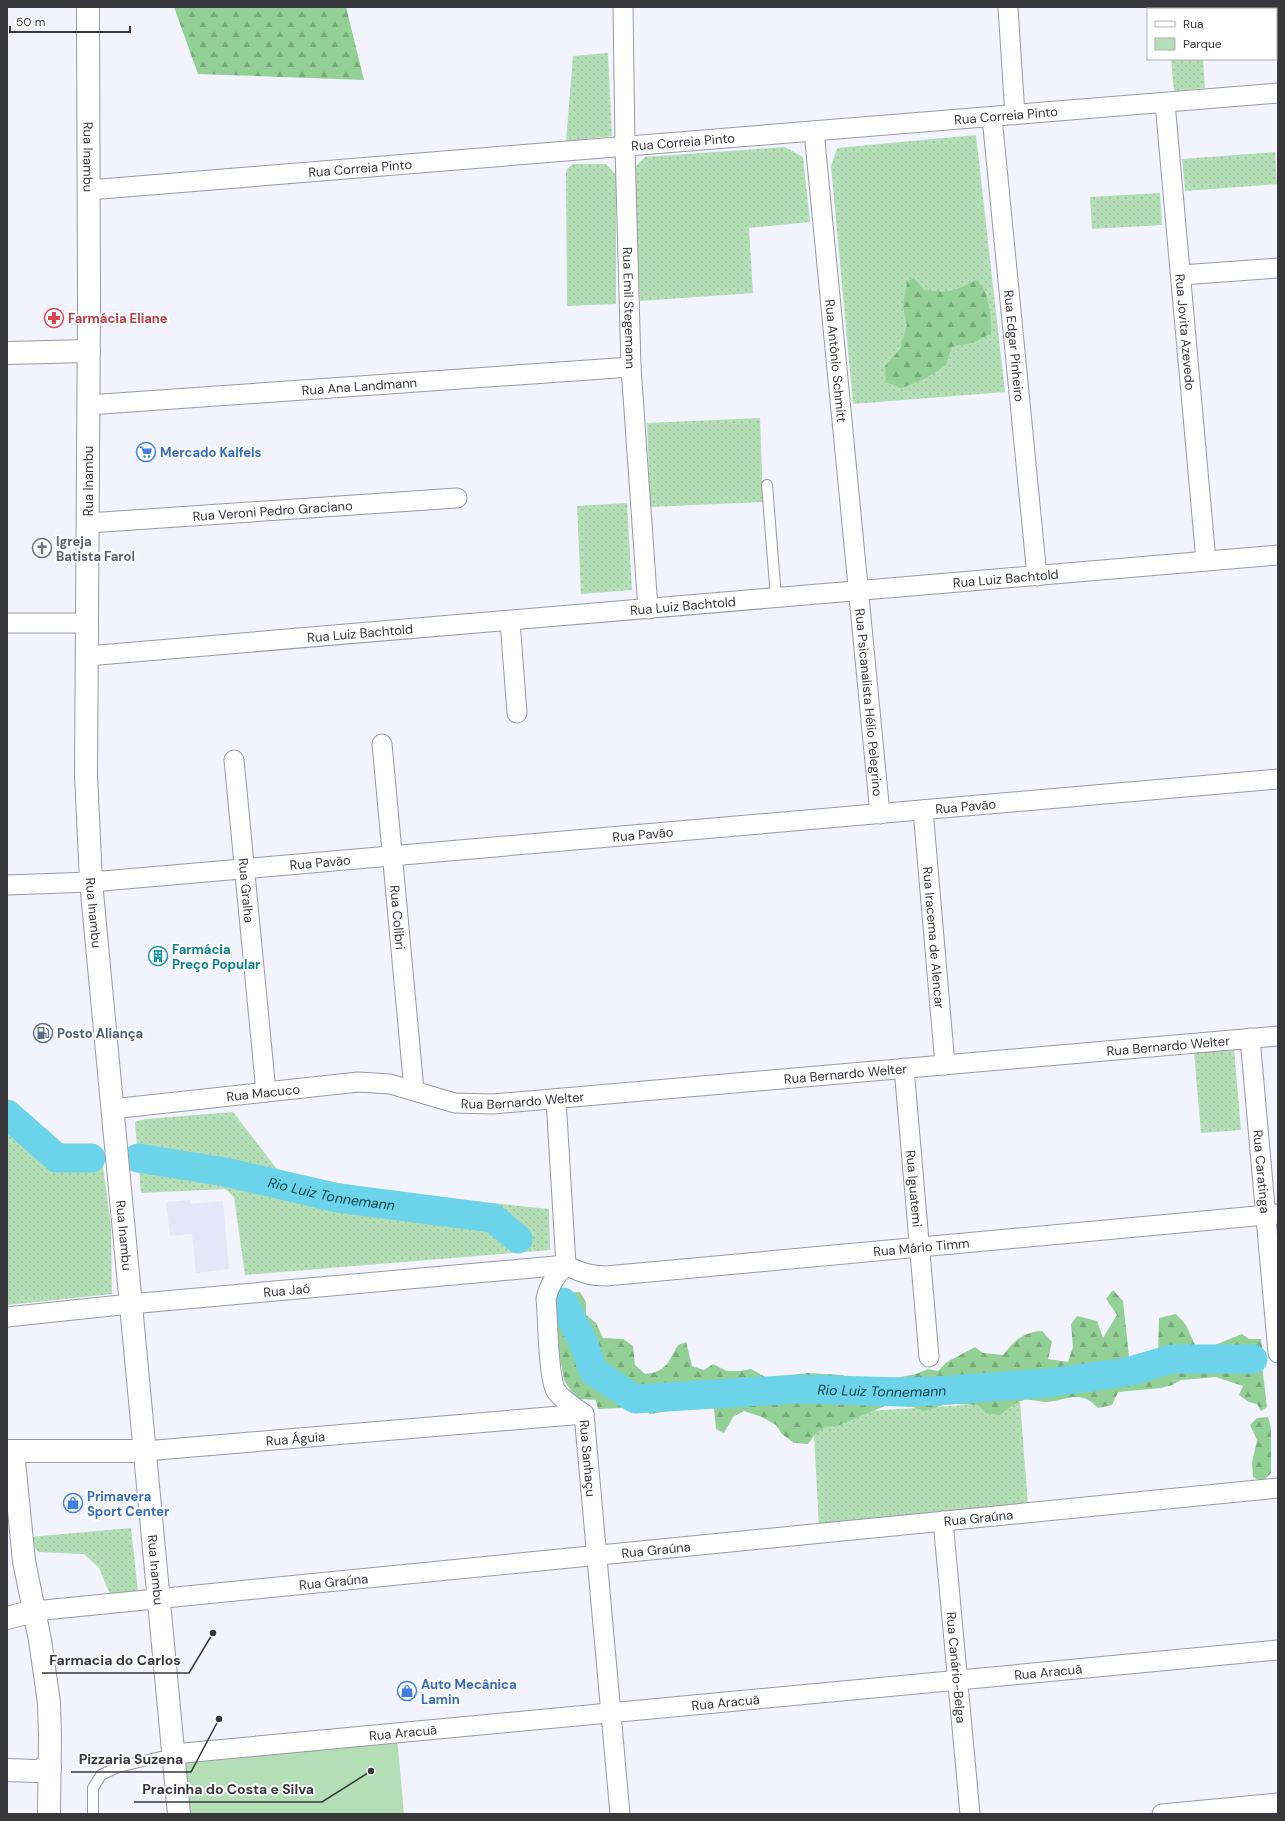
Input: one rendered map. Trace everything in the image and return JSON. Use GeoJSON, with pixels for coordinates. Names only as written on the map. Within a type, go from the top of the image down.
{"type":"FeatureCollection","features":[{"type":"Feature","properties":{"kind":"main road","name":"Rua Inambu"},"geometry":{"type":"LineString","coordinates":[[88,7],[89,351],[87,788],[91,882],[179,1814]]}},
{"type":"Feature","properties":{"kind":"main road"},"geometry":{"type":"LineString","coordinates":[[7,353],[89,351]]}},
{"type":"Feature","properties":{"kind":"main road"},"geometry":{"type":"LineString","coordinates":[[10,1451],[22,1545],[40,1640],[49,1703],[50,1768],[48,1814]]}},
{"type":"Feature","properties":{"kind":"main road","name":"Rua Águia"},"geometry":{"type":"LineString","coordinates":[[10,1451],[145,1451]]}},
{"type":"Feature","properties":{"kind":"main road"},"geometry":{"type":"LineString","coordinates":[[7,1618],[34,1612]]}},
{"type":"Feature","properties":{"kind":"main road"},"geometry":{"type":"LineString","coordinates":[[7,1770],[36,1771],[50,1768]]}},
{"type":"Feature","properties":{"kind":"street","name":"Rua Emil Stegemann"},"geometry":{"type":"LineString","coordinates":[[623,7],[630,367],[648,609]]}},
{"type":"Feature","properties":{"kind":"street"},"geometry":{"type":"LineString","coordinates":[[1008,7],[1015,115]]}},
{"type":"Feature","properties":{"kind":"street","name":"Rua Correia Pinto"},"geometry":{"type":"LineString","coordinates":[[89,190],[1278,93]]}},
{"type":"Feature","properties":{"kind":"street","name":"Rua Jovita Azevedo"},"geometry":{"type":"LineString","coordinates":[[1165,103],[1206,562]]}},
{"type":"Feature","properties":{"kind":"street","name":"Rua Edgar Pinheiro"},"geometry":{"type":"LineString","coordinates":[[992,117],[1037,576]]}},
{"type":"Feature","properties":{"kind":"street","name":"Rua Antônio Schmitt"},"geometry":{"type":"LineString","coordinates":[[814,131],[858,591]]}},
{"type":"Feature","properties":{"kind":"street"},"geometry":{"type":"LineString","coordinates":[[1180,276],[1278,268]]}},
{"type":"Feature","properties":{"kind":"street","name":"Rua Ana Landmann"},"geometry":{"type":"LineString","coordinates":[[88,405],[630,367]]}},
{"type":"Feature","properties":{"kind":"street","name":"Rua Veroni Pedro Graciano"},"geometry":{"type":"LineString","coordinates":[[88,523],[456,498]]}},
{"type":"Feature","properties":{"kind":"street","name":"Rua Luiz Bachtold"},"geometry":{"type":"LineString","coordinates":[[87,656],[1278,555]]}},
{"type":"Feature","properties":{"kind":"street","name":"Rua Psicanalista Hélio Pelegrino"},"geometry":{"type":"LineString","coordinates":[[858,591],[880,814]]}},
{"type":"Feature","properties":{"kind":"street"},"geometry":{"type":"LineString","coordinates":[[510,621],[518,713]]}},
{"type":"Feature","properties":{"kind":"street"},"geometry":{"type":"LineString","coordinates":[[7,623],[87,624]]}},
{"type":"Feature","properties":{"kind":"street","name":"Rua Colibri"},"geometry":{"type":"LineString","coordinates":[[382,744],[414,1090]]}},
{"type":"Feature","properties":{"kind":"street","name":"Rua Gralha"},"geometry":{"type":"LineString","coordinates":[[234,760],[266,1092]]}},
{"type":"Feature","properties":{"kind":"street","name":"Rua Pavão"},"geometry":{"type":"LineString","coordinates":[[7,885],[91,882],[1278,779]]}},
{"type":"Feature","properties":{"kind":"street","name":"Rua Iracema de Alencar"},"geometry":{"type":"LineString","coordinates":[[923,810],[945,1065]]}},
{"type":"Feature","properties":{"kind":"street","name":"Rua Bernardo Welter"},"geometry":{"type":"LineString","coordinates":[[414,1090],[437,1099],[472,1104],[493,1104],[1278,1036]]}},
{"type":"Feature","properties":{"kind":"street","name":"Rua Caratinga"},"geometry":{"type":"LineString","coordinates":[[1250,1038],[1272,1215],[1278,1353]]}},
{"type":"Feature","properties":{"kind":"street","name":"Rua Iguatemi"},"geometry":{"type":"LineString","coordinates":[[904,1068],[929,1357]]}},
{"type":"Feature","properties":{"kind":"street","name":"Rua Macuco"},"geometry":{"type":"LineString","coordinates":[[112,1109],[358,1082],[375,1082],[414,1090]]}},
{"type":"Feature","properties":{"kind":"street"},"geometry":{"type":"LineString","coordinates":[[556,1099],[566,1265]]}},
{"type":"Feature","properties":{"kind":"street","name":"Rua Mário Timm"},"geometry":{"type":"LineString","coordinates":[[566,1265],[586,1274],[606,1276],[1272,1215]]}},
{"type":"Feature","properties":{"kind":"street","name":"Rua Jaó"},"geometry":{"type":"LineString","coordinates":[[7,1317],[130,1304],[566,1265]]}},
{"type":"Feature","properties":{"kind":"street","name":"Rua Sanhaçu"},"geometry":{"type":"LineString","coordinates":[[566,1265],[554,1278],[548,1288],[546,1299],[552,1375],[555,1389],[562,1398],[584,1414],[620,1814]]}},
{"type":"Feature","properties":{"kind":"street","name":"Rua Águia"},"geometry":{"type":"LineString","coordinates":[[145,1451],[584,1414]]}},
{"type":"Feature","properties":{"kind":"street","name":"Rua Graúna"},"geometry":{"type":"LineString","coordinates":[[34,1612],[1278,1488]]}},
{"type":"Feature","properties":{"kind":"street","name":"Rua Canário-Belga"},"geometry":{"type":"LineString","coordinates":[[944,1521],[970,1814]]}},
{"type":"Feature","properties":{"kind":"street","name":"Rua Aracuã"},"geometry":{"type":"LineString","coordinates":[[173,1754],[1278,1650]]}},
{"type":"Feature","properties":{"kind":"street"},"geometry":{"type":"LineString","coordinates":[[1162,1814],[1278,1803]]}},
{"type":"Feature","properties":{"kind":"lane"},"geometry":{"type":"LineString","coordinates":[[767,486],[776,598]]}},
{"type":"Feature","properties":{"kind":"lane"},"geometry":{"type":"LineString","coordinates":[[93,1814],[93,1788],[101,1775],[118,1767],[173,1754]]}},
{"type":"Feature","properties":{"kind":"shaded area"},"geometry":{"type":"Polygon","coordinates":[[[190,1200],[191,1204],[223,1201],[229,1269],[196,1273],[192,1234],[170,1236],[166,1202],[190,1200]]]}},
{"type":"Feature","properties":{"kind":"green space"},"geometry":{"type":"Polygon","coordinates":[[[174,7],[346,7],[364,80],[198,74],[174,7]]]}},
{"type":"Feature","properties":{"kind":"green space"},"geometry":{"type":"Polygon","coordinates":[[[608,53],[612,136],[566,141],[573,56],[608,53]]]}},
{"type":"Feature","properties":{"kind":"green space"},"geometry":{"type":"Polygon","coordinates":[[[1171,60],[1203,60],[1205,88],[1174,91],[1171,60]]]}},
{"type":"Feature","properties":{"kind":"green space"},"geometry":{"type":"Polygon","coordinates":[[[976,135],[1005,392],[853,404],[831,166],[837,148],[976,135]]]}},
{"type":"Feature","properties":{"kind":"green space"},"geometry":{"type":"Polygon","coordinates":[[[785,147],[803,157],[810,222],[749,228],[753,293],[640,301],[633,169],[645,157],[785,147]]]}},
{"type":"Feature","properties":{"kind":"green space"},"geometry":{"type":"Polygon","coordinates":[[[1275,152],[1277,184],[1185,191],[1182,159],[1275,152]]]}},
{"type":"Feature","properties":{"kind":"green space"},"geometry":{"type":"Polygon","coordinates":[[[572,164],[606,164],[616,175],[616,304],[567,306],[566,171],[572,164]]]}},
{"type":"Feature","properties":{"kind":"green space"},"geometry":{"type":"Polygon","coordinates":[[[1160,193],[1162,225],[1092,229],[1090,197],[1160,193]]]}},
{"type":"Feature","properties":{"kind":"green space"},"geometry":{"type":"Polygon","coordinates":[[[914,278],[924,290],[940,291],[952,291],[976,280],[981,285],[987,297],[991,320],[991,333],[975,342],[952,347],[946,365],[924,379],[901,388],[886,382],[885,366],[900,349],[907,325],[903,307],[907,282],[914,278]]]}},
{"type":"Feature","properties":{"kind":"green space"},"geometry":{"type":"Polygon","coordinates":[[[760,418],[763,502],[650,507],[647,423],[760,418]]]}},
{"type":"Feature","properties":{"kind":"green space"},"geometry":{"type":"Polygon","coordinates":[[[627,503],[632,590],[581,594],[577,506],[627,503]]]}},
{"type":"Feature","properties":{"kind":"green space"},"geometry":{"type":"Polygon","coordinates":[[[1234,1049],[1241,1130],[1201,1133],[1194,1052],[1234,1049]]]}},
{"type":"Feature","properties":{"kind":"green space"},"geometry":{"type":"Polygon","coordinates":[[[7,1105],[24,1110],[44,1129],[51,1139],[69,1147],[95,1152],[103,1166],[111,1226],[112,1294],[7,1305],[7,1105]]]}},
{"type":"Feature","properties":{"kind":"green space"},"geometry":{"type":"Polygon","coordinates":[[[233,1112],[280,1173],[398,1193],[549,1209],[550,1250],[245,1275],[234,1197],[225,1189],[141,1193],[135,1122],[146,1119],[233,1112]]]}},
{"type":"Feature","properties":{"kind":"green space"},"geometry":{"type":"Polygon","coordinates":[[[1113,1290],[1123,1301],[1129,1357],[1158,1354],[1159,1318],[1176,1314],[1186,1325],[1195,1345],[1210,1347],[1242,1334],[1249,1339],[1261,1339],[1263,1354],[1200,1359],[1172,1356],[1157,1361],[1170,1363],[1262,1365],[1267,1407],[1261,1411],[1257,1404],[1249,1402],[1239,1395],[1243,1386],[1216,1377],[1181,1380],[1172,1385],[1161,1388],[1118,1392],[1112,1405],[1098,1408],[1085,1398],[1079,1397],[1045,1402],[1024,1400],[1014,1404],[1000,1415],[986,1413],[978,1405],[943,1405],[925,1411],[913,1407],[887,1405],[837,1426],[825,1427],[816,1433],[808,1444],[794,1443],[782,1434],[776,1425],[762,1417],[744,1411],[733,1417],[724,1433],[716,1429],[714,1408],[692,1407],[650,1414],[632,1408],[598,1409],[596,1400],[580,1399],[571,1391],[564,1380],[556,1336],[552,1302],[557,1296],[564,1318],[578,1336],[580,1362],[596,1382],[614,1389],[628,1402],[643,1407],[675,1396],[662,1394],[652,1397],[639,1397],[613,1378],[603,1375],[595,1362],[582,1325],[571,1310],[563,1293],[580,1292],[586,1302],[586,1315],[596,1323],[603,1338],[623,1339],[633,1346],[635,1365],[645,1374],[658,1371],[666,1365],[678,1345],[686,1342],[692,1366],[704,1370],[713,1364],[727,1371],[751,1369],[767,1378],[808,1373],[843,1375],[854,1383],[875,1382],[916,1374],[928,1369],[938,1371],[947,1362],[975,1347],[983,1353],[1003,1355],[1011,1345],[1024,1335],[1042,1331],[1052,1342],[1048,1359],[1068,1362],[1073,1347],[1071,1324],[1077,1316],[1097,1321],[1103,1338],[1117,1315],[1106,1299],[1113,1290]],[[1137,1370],[1107,1372],[1074,1378],[882,1391],[914,1396],[1009,1390],[1100,1380],[1127,1375],[1137,1370]],[[791,1387],[705,1392],[678,1396],[702,1400],[732,1396],[760,1396],[815,1388],[791,1387]]]}},
{"type":"Feature","properties":{"kind":"green space"},"geometry":{"type":"Polygon","coordinates":[[[1020,1402],[1028,1504],[819,1527],[814,1435],[816,1432],[815,1414],[1020,1402]]]}},
{"type":"Feature","properties":{"kind":"green space"},"geometry":{"type":"Polygon","coordinates":[[[1268,1417],[1271,1428],[1271,1473],[1262,1482],[1253,1477],[1252,1463],[1257,1440],[1250,1425],[1257,1418],[1268,1417]]]}},
{"type":"Feature","properties":{"kind":"green space"},"geometry":{"type":"Polygon","coordinates":[[[131,1528],[139,1600],[113,1602],[99,1568],[84,1554],[38,1552],[29,1537],[131,1528]]]}},
{"type":"Feature","properties":{"kind":"green space"},"geometry":{"type":"Polygon","coordinates":[[[397,1736],[404,1814],[186,1814],[181,1755],[397,1736]]]}},
{"type":"Feature","properties":{"kind":"waterway","name":"Rio Luiz Tonnemann"},"geometry":{"type":"LineString","coordinates":[[7,1114],[57,1158],[91,1158]]}},
{"type":"Feature","properties":{"kind":"waterway","name":"Rio Luiz Tonnemann"},"geometry":{"type":"LineString","coordinates":[[138,1158],[225,1172],[338,1198],[493,1218],[518,1239]]}},
{"type":"Feature","properties":{"kind":"waterway","name":"Rio Luiz Tonnemann"},"geometry":{"type":"LineString","coordinates":[[563,1302],[584,1344],[593,1371],[635,1399],[798,1389],[901,1392],[933,1391],[1047,1383],[1127,1372],[1172,1359],[1253,1359]]}},
{"type":"Feature","properties":{"kind":"place","name":"Farmácia Eliane"},"geometry":{"type":"Point","coordinates":[54,318]}},
{"type":"Feature","properties":{"kind":"place","name":"Mercado Kalfels"},"geometry":{"type":"Point","coordinates":[146,452]}},
{"type":"Feature","properties":{"kind":"place","name":"Igreja Batista Farol"},"geometry":{"type":"Point","coordinates":[42,548]}},
{"type":"Feature","properties":{"kind":"place","name":"Farmácia Preço Popular"},"geometry":{"type":"Point","coordinates":[158,956]}},
{"type":"Feature","properties":{"kind":"place","name":"Posto Aliança"},"geometry":{"type":"Point","coordinates":[43,1033]}},
{"type":"Feature","properties":{"kind":"place","name":"Primavera Sport Center"},"geometry":{"type":"Point","coordinates":[73,1503]}},
{"type":"Feature","properties":{"kind":"place","name":"Farmacia do Carlos"},"geometry":{"type":"Point","coordinates":[213,1633]}},
{"type":"Feature","properties":{"kind":"place","name":"Auto Mecânica Lamin"},"geometry":{"type":"Point","coordinates":[407,1691]}},
{"type":"Feature","properties":{"kind":"place","name":"Pizzaria Suzena"},"geometry":{"type":"Point","coordinates":[219,1719]}},
{"type":"Feature","properties":{"kind":"place","name":"Pracinha do Costa e Silva"},"geometry":{"type":"Point","coordinates":[371,1771]}}]}
